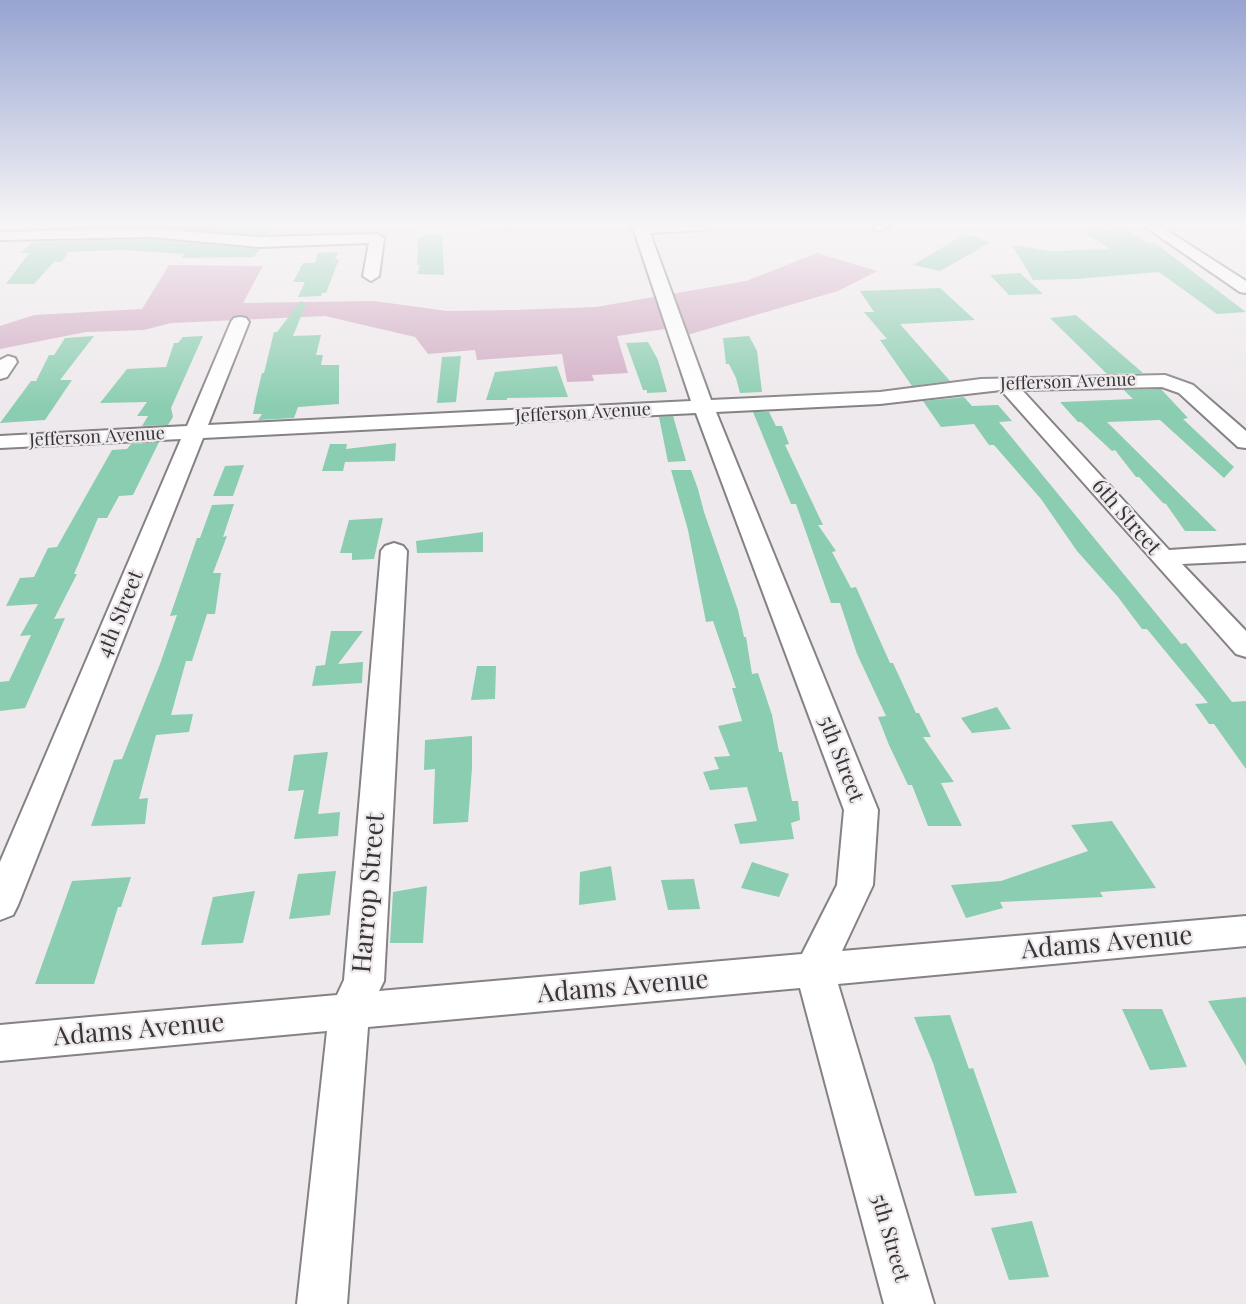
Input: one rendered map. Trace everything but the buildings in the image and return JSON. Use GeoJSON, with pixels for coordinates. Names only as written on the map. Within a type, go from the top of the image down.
{"type":"FeatureCollection","features":[{"type":"Feature","properties":{"kind":"street","name":"5th Street"},"geometry":{"type":"LineString","coordinates":[[661,287],[704,406],[861,810],[855,885],[814,969],[909,1304]]}},
{"type":"Feature","properties":{"kind":"street","name":"4th Street"},"geometry":{"type":"LineString","coordinates":[[0,905],[240,322]]}},
{"type":"Feature","properties":{"kind":"street","name":"Jefferson Avenue"},"geometry":{"type":"LineString","coordinates":[[0,442],[880,398],[1006,384],[1165,381],[1186,389],[1246,442]]}},
{"type":"Feature","properties":{"kind":"street","name":"6th Street"},"geometry":{"type":"LineString","coordinates":[[1006,384],[1083,466],[1162,558],[1246,648]]}},
{"type":"Feature","properties":{"kind":"street","name":"Harrop Street"},"geometry":{"type":"LineString","coordinates":[[322,1304],[349,1011],[364,981],[394,550]]}},
{"type":"Feature","properties":{"kind":"street"},"geometry":{"type":"LineString","coordinates":[[1162,558],[1246,553]]}},
{"type":"Feature","properties":{"kind":"street","name":"Adams Avenue"},"geometry":{"type":"LineString","coordinates":[[0,1043],[1246,931]]}},
{"type":"Feature","properties":{"kind":"shaded area"},"geometry":{"type":"Polygon","coordinates":[[[156,287],[252,287],[243,303],[374,301],[447,311],[596,307],[712,287],[846,287],[687,335],[672,328],[617,336],[628,373],[592,375],[594,381],[567,382],[562,354],[477,360],[475,350],[428,354],[415,337],[325,316],[171,323],[144,330],[86,332],[0,349],[0,326],[34,315],[142,309],[156,287]]]}}]}
